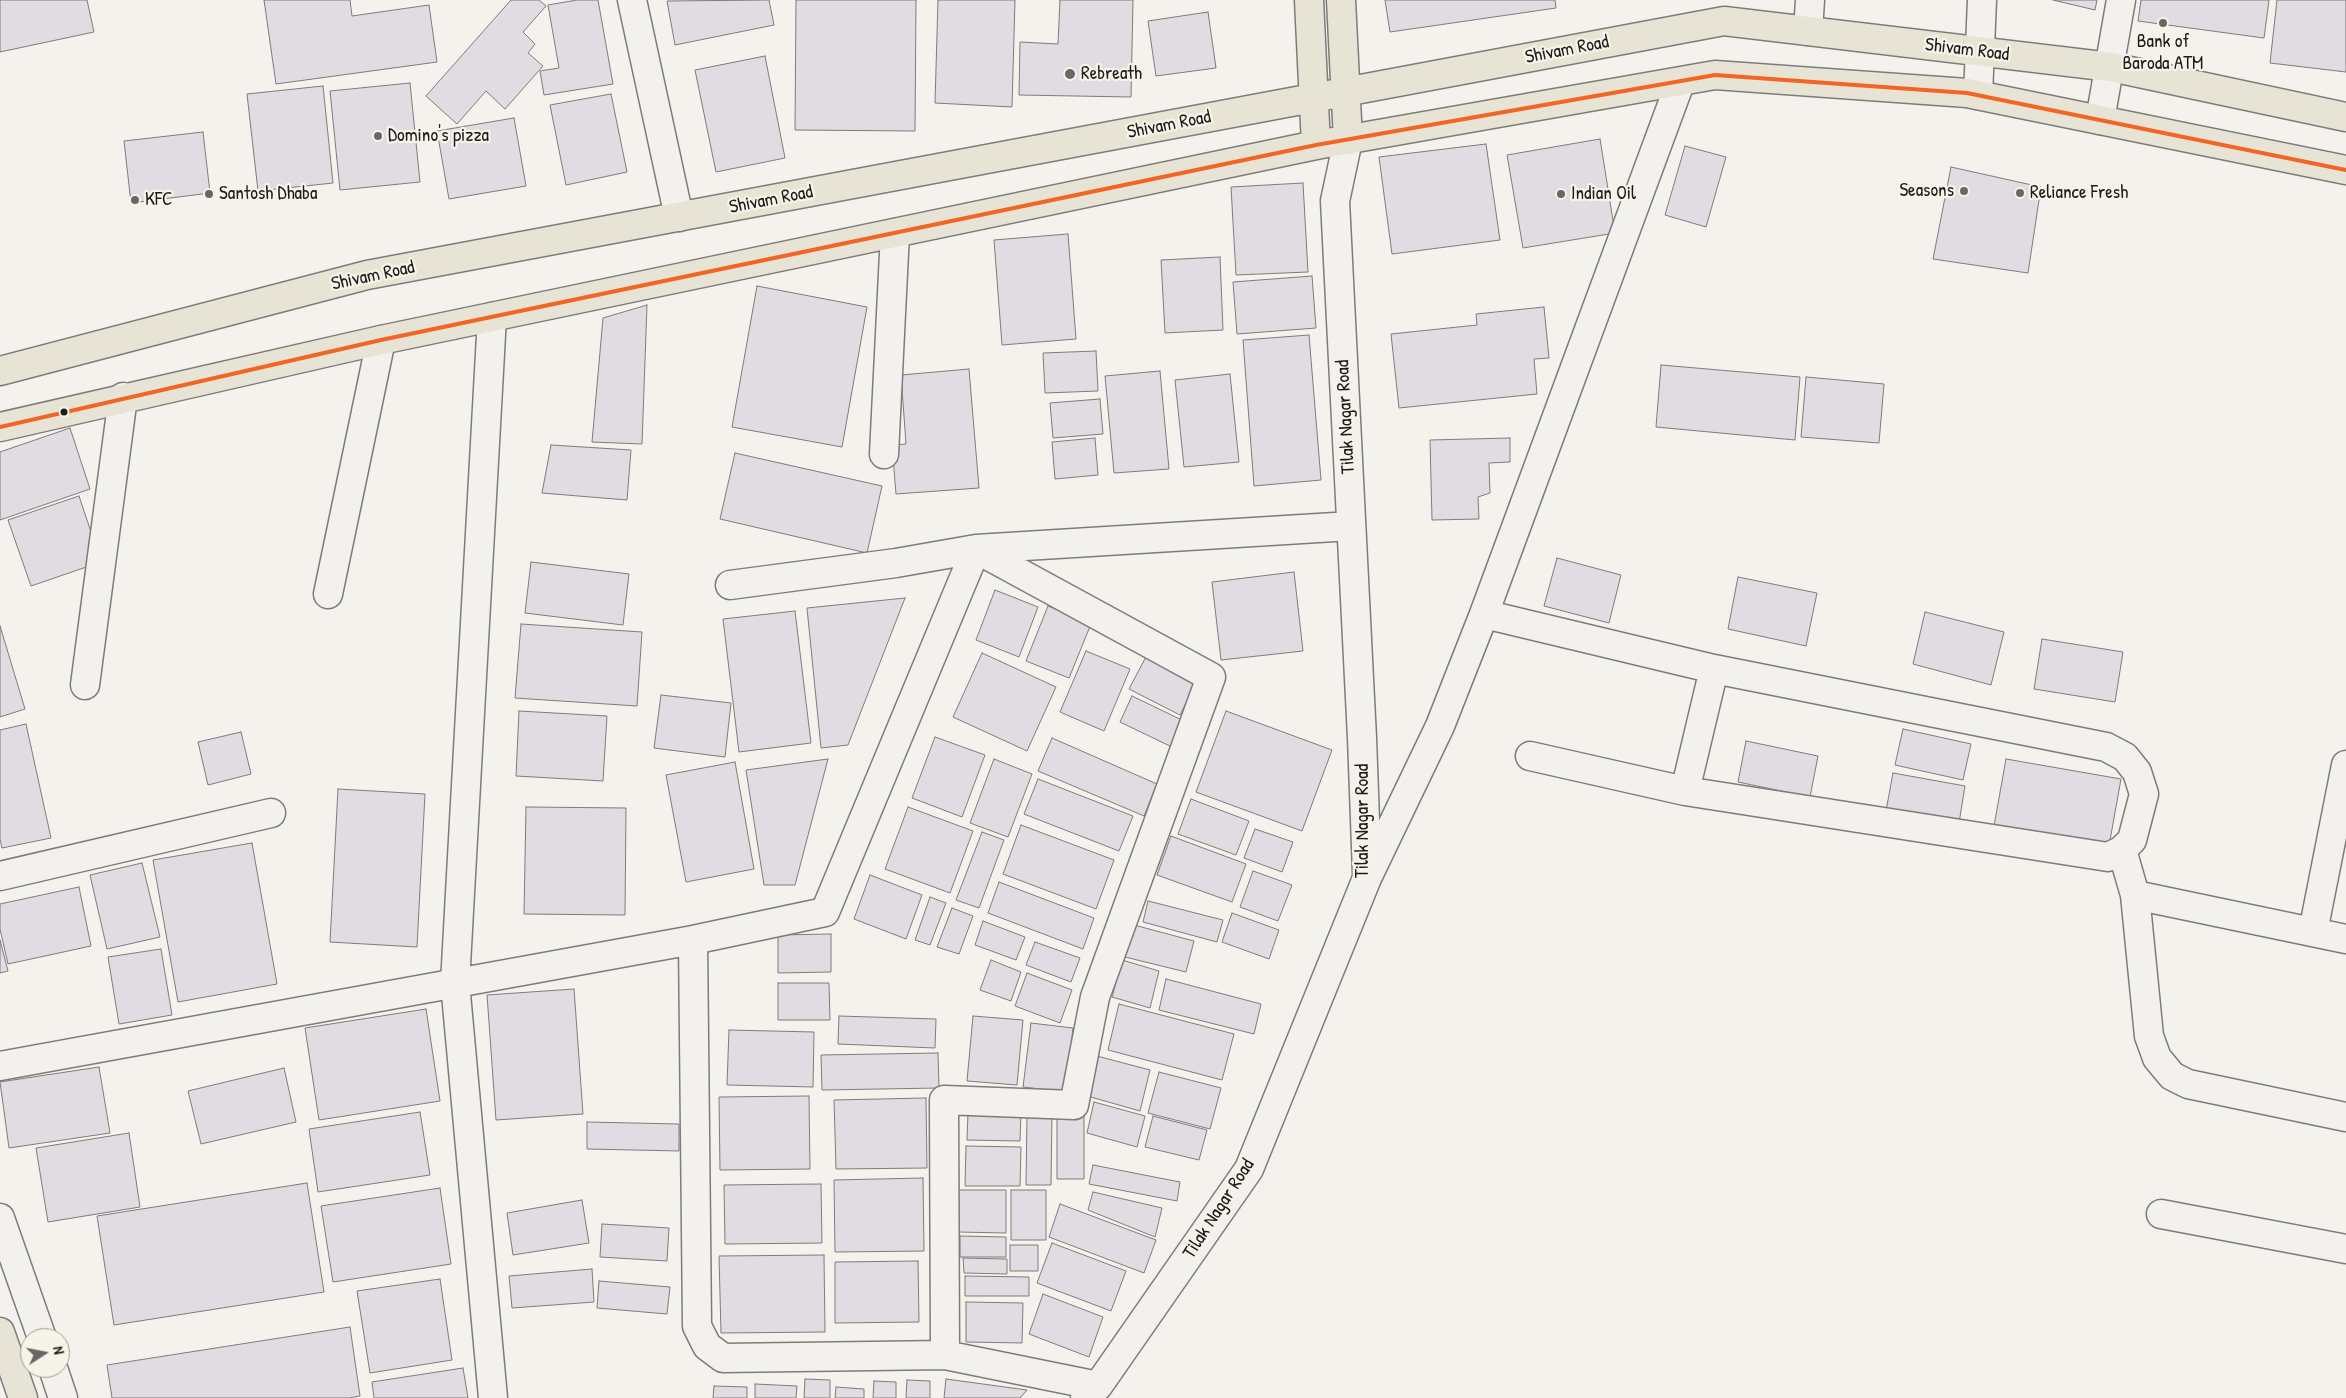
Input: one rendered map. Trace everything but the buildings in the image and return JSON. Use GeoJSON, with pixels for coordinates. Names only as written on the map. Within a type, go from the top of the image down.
{"type":"FeatureCollection","features":[{"type":"Feature","properties":{"kind":"main road"},"geometry":{"type":"LineString","coordinates":[[1308,0],[1316,145]]}},
{"type":"Feature","properties":{"kind":"main road"},"geometry":{"type":"LineString","coordinates":[[1341,0],[1348,140]]}},
{"type":"Feature","properties":{"kind":"main road","name":"Shivam Road"},"geometry":{"type":"LineString","coordinates":[[0,371],[367,275],[1724,21],[2111,67],[2346,118]]}},
{"type":"Feature","properties":{"kind":"main road"},"geometry":{"type":"LineString","coordinates":[[0,427],[123,397],[381,340],[1316,145],[1680,83],[1715,75],[1978,95],[2346,170]]}},
{"type":"Feature","properties":{"kind":"main road"},"geometry":{"type":"LineString","coordinates":[[0,1332],[23,1398]]}},
{"type":"Feature","properties":{"kind":"street"},"geometry":{"type":"LineString","coordinates":[[632,0],[679,217]]}},
{"type":"Feature","properties":{"kind":"street"},"geometry":{"type":"LineString","coordinates":[[1808,31],[1810,0]]}},
{"type":"Feature","properties":{"kind":"street"},"geometry":{"type":"LineString","coordinates":[[1978,95],[1982,0]]}},
{"type":"Feature","properties":{"kind":"street"},"geometry":{"type":"LineString","coordinates":[[2100,120],[2111,67],[2121,0]]}},
{"type":"Feature","properties":{"kind":"street"},"geometry":{"type":"LineString","coordinates":[[1367,878],[1440,726],[1484,614],[1680,83]]}},
{"type":"Feature","properties":{"kind":"street","name":"Tilak Nagar Road"},"geometry":{"type":"LineString","coordinates":[[1092,1392],[1249,1169],[1367,878],[1362,738],[1335,201],[1348,140]]}},
{"type":"Feature","properties":{"kind":"street","name":"Tilak Nagar Road"},"geometry":{"type":"LineString","coordinates":[[1316,145],[1335,201]]}},
{"type":"Feature","properties":{"kind":"street"},"geometry":{"type":"LineString","coordinates":[[884,454],[895,233]]}},
{"type":"Feature","properties":{"kind":"street"},"geometry":{"type":"LineString","coordinates":[[492,317],[455,983],[493,1398]]}},
{"type":"Feature","properties":{"kind":"street"},"geometry":{"type":"LineString","coordinates":[[328,594],[381,340]]}},
{"type":"Feature","properties":{"kind":"street"},"geometry":{"type":"LineString","coordinates":[[85,685],[123,397]]}},
{"type":"Feature","properties":{"kind":"street"},"geometry":{"type":"LineString","coordinates":[[730,585],[896,563],[976,549],[1351,526]]}},
{"type":"Feature","properties":{"kind":"street"},"geometry":{"type":"LineString","coordinates":[[0,1066],[693,940],[825,912],[976,549]]}},
{"type":"Feature","properties":{"kind":"street"},"geometry":{"type":"LineString","coordinates":[[945,1355],[944,1100],[1074,1105],[1095,997],[1211,677],[976,549]]}},
{"type":"Feature","properties":{"kind":"street"},"geometry":{"type":"LineString","coordinates":[[1484,614],[1714,669],[2106,747],[2125,757],[2137,772],[2144,794],[2132,840],[2122,850],[2108,857],[1685,791],[1530,756]]}},
{"type":"Feature","properties":{"kind":"street"},"geometry":{"type":"LineString","coordinates":[[1685,791],[1714,669]]}},
{"type":"Feature","properties":{"kind":"street"},"geometry":{"type":"LineString","coordinates":[[2314,932],[2346,765]]}},
{"type":"Feature","properties":{"kind":"street"},"geometry":{"type":"LineString","coordinates":[[0,876],[271,813]]}},
{"type":"Feature","properties":{"kind":"street"},"geometry":{"type":"LineString","coordinates":[[2122,850],[2135,895],[2149,1036],[2157,1058],[2172,1076],[2188,1084],[2346,1117]]}},
{"type":"Feature","properties":{"kind":"street"},"geometry":{"type":"LineString","coordinates":[[2135,895],[2346,939]]}},
{"type":"Feature","properties":{"kind":"street"},"geometry":{"type":"LineString","coordinates":[[693,940],[697,1326],[707,1346],[723,1358],[945,1355],[1092,1392]]}},
{"type":"Feature","properties":{"kind":"street"},"geometry":{"type":"LineString","coordinates":[[2161,1214],[2346,1249]]}},
{"type":"Feature","properties":{"kind":"street"},"geometry":{"type":"LineString","coordinates":[[0,1218],[38,1328]]}},
{"type":"Feature","properties":{"kind":"street"},"geometry":{"type":"LineString","coordinates":[[56,1378],[63,1398]]}},
{"type":"Feature","properties":{"kind":"transit line"},"geometry":{"type":"LineString","coordinates":[[0,427],[381,340],[1316,145],[1715,75],[1967,93],[2346,170]]}},
{"type":"Feature","properties":{"kind":"place","name":"Bank of Baroda ATM"},"geometry":{"type":"Point","coordinates":[2163,23]}},
{"type":"Feature","properties":{"kind":"place","name":"Rebreath"},"geometry":{"type":"Point","coordinates":[1070,74]}},
{"type":"Feature","properties":{"kind":"place","name":"Domino's pizza"},"geometry":{"type":"Point","coordinates":[378,136]}},
{"type":"Feature","properties":{"kind":"place","name":"Seasons"},"geometry":{"type":"Point","coordinates":[1964,191]}},
{"type":"Feature","properties":{"kind":"place","name":"Reliance Fresh"},"geometry":{"type":"Point","coordinates":[2020,193]}},
{"type":"Feature","properties":{"kind":"place","name":"Santosh Dhaba"},"geometry":{"type":"Point","coordinates":[209,194]}},
{"type":"Feature","properties":{"kind":"place","name":"Indian Oil"},"geometry":{"type":"Point","coordinates":[1561,194]}},
{"type":"Feature","properties":{"kind":"place","name":"KFC"},"geometry":{"type":"Point","coordinates":[135,200]}}]}
